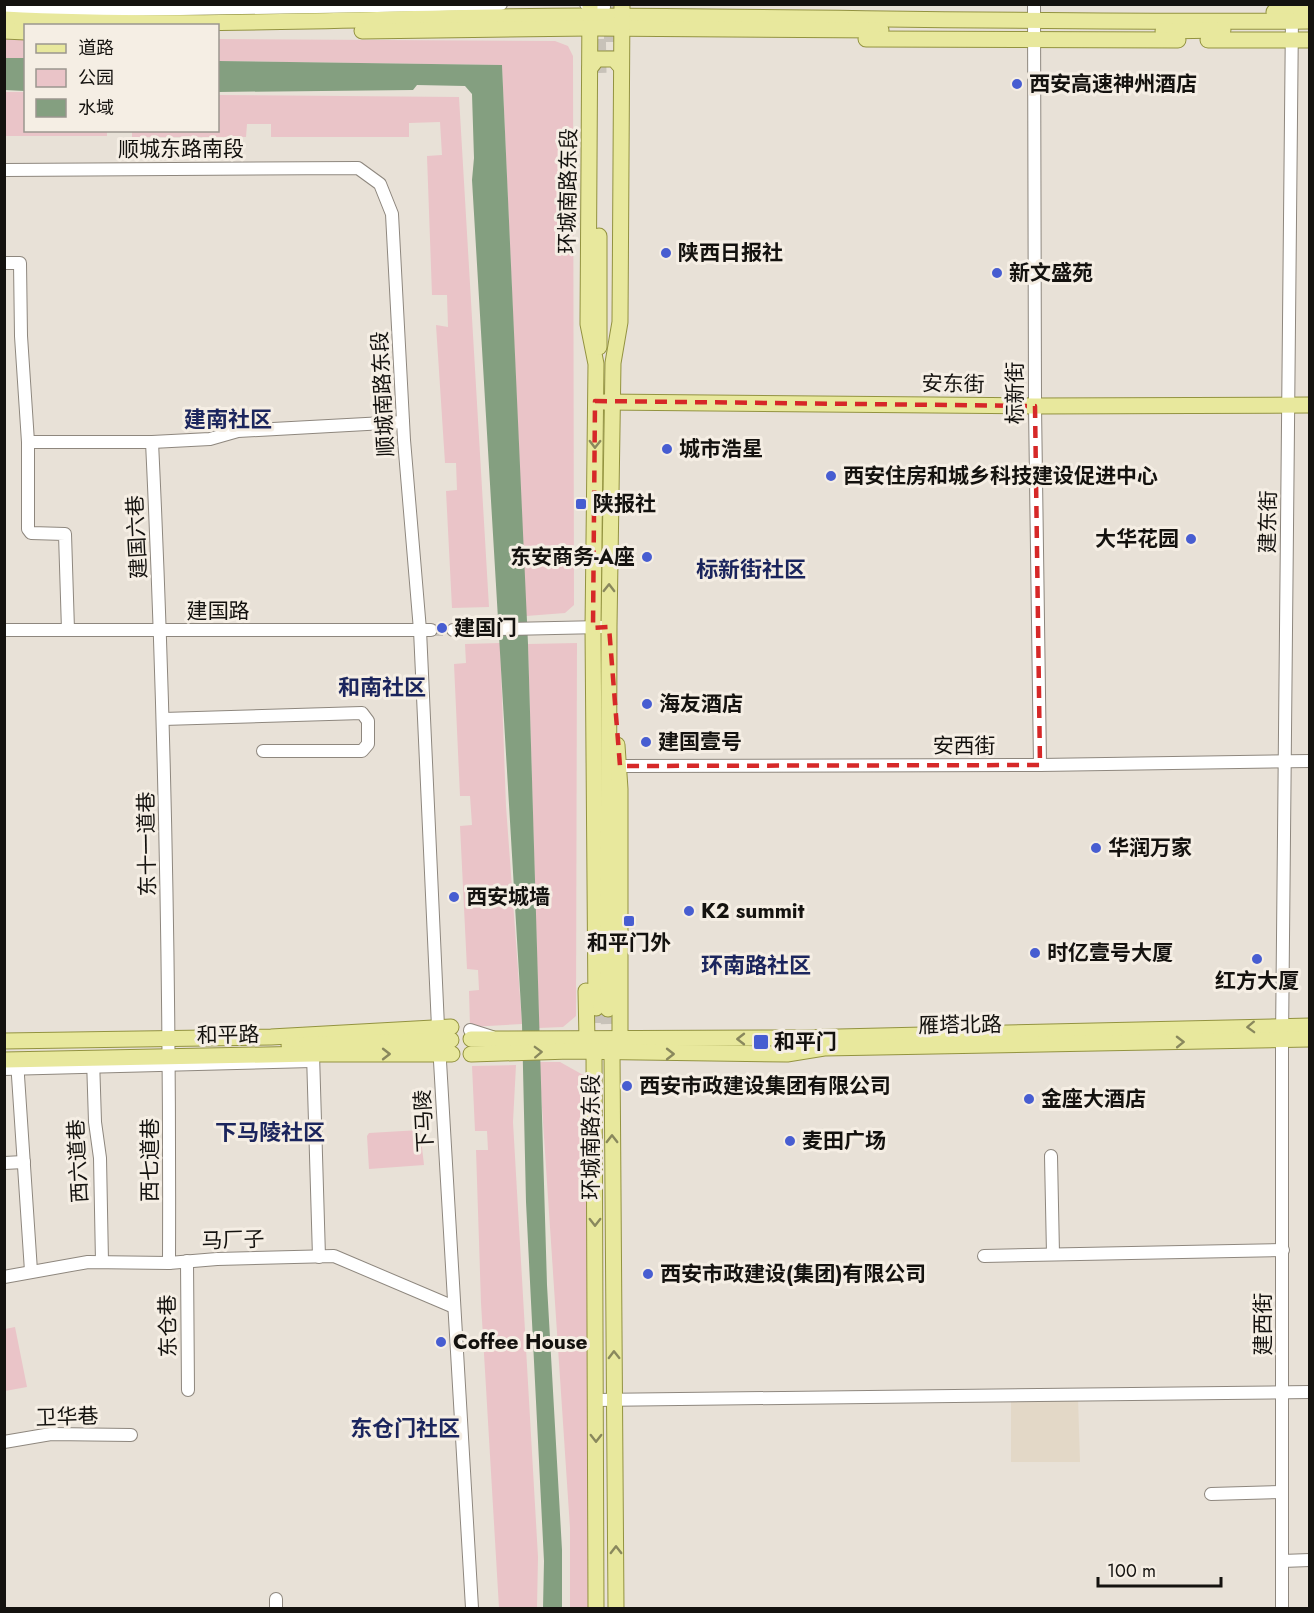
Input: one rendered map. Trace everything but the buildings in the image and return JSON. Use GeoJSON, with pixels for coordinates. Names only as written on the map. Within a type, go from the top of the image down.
{"type":"FeatureCollection","features":[{"type":"Feature","properties":{"kind":"main road"},"geometry":{"type":"LineString","coordinates":[[1292,21],[1310,10]]}},
{"type":"Feature","properties":{"kind":"main road"},"geometry":{"type":"LineString","coordinates":[[4,19],[123,24],[236,12],[592,11],[622,15],[1034,21],[1310,21]]}},
{"type":"Feature","properties":{"kind":"main road"},"geometry":{"type":"LineString","coordinates":[[219,33],[592,11],[622,15]]}},
{"type":"Feature","properties":{"kind":"main road","name":"环城南路东段"},"geometry":{"type":"LineString","coordinates":[[592,11],[606,70],[620,322],[613,363],[609,627],[585,783],[596,1400],[596,1608]]}},
{"type":"Feature","properties":{"kind":"main road","name":"环城南路东段"},"geometry":{"type":"LineString","coordinates":[[616,1608],[612,1053],[620,1039],[620,766],[593,628],[596,364],[588,324],[606,70],[622,15]]}},
{"type":"Feature","properties":{"kind":"main road"},"geometry":{"type":"LineString","coordinates":[[1292,21],[1310,30]]}},
{"type":"Feature","properties":{"kind":"main road"},"geometry":{"type":"LineString","coordinates":[[1292,21],[1310,40]]}},
{"type":"Feature","properties":{"kind":"main road"},"geometry":{"type":"LineString","coordinates":[[4,32],[24,32]]}},
{"type":"Feature","properties":{"kind":"main road","name":"安东街"},"geometry":{"type":"LineString","coordinates":[[595,402],[1035,406],[1310,405]]}},
{"type":"Feature","properties":{"kind":"main road","name":"环城南路东段"},"geometry":{"type":"LineString","coordinates":[[602,669],[602,1008]]}},
{"type":"Feature","properties":{"kind":"main road","name":"雁塔北路"},"geometry":{"type":"LineString","coordinates":[[612,1053],[786,1054],[824,1048],[1282,1033],[1310,1026]]}},
{"type":"Feature","properties":{"kind":"main road","name":"雁塔北路"},"geometry":{"type":"LineString","coordinates":[[590,1046],[620,1039],[1282,1033],[1310,1039]]}},
{"type":"Feature","properties":{"kind":"main road","name":"和平路"},"geometry":{"type":"LineString","coordinates":[[9,1061],[445,1040]]}},
{"type":"Feature","properties":{"kind":"main road","name":"和平路"},"geometry":{"type":"LineString","coordinates":[[9,1061],[93,1063],[170,1053],[318,1057],[445,1040]]}},
{"type":"Feature","properties":{"kind":"main road"},"geometry":{"type":"LineString","coordinates":[[4,1041],[170,1053]]}},
{"type":"Feature","properties":{"kind":"main road"},"geometry":{"type":"LineString","coordinates":[[471,1041],[505,1047],[590,1046],[612,1053]]}},
{"type":"Feature","properties":{"kind":"street"},"geometry":{"type":"LineString","coordinates":[[4,8],[236,12],[501,4]]}},
{"type":"Feature","properties":{"kind":"street","name":"标新街"},"geometry":{"type":"LineString","coordinates":[[1034,21],[1035,406],[1040,765]]}},
{"type":"Feature","properties":{"kind":"street","name":"建东街"},"geometry":{"type":"LineString","coordinates":[[1282,1033],[1292,21]]}},
{"type":"Feature","properties":{"kind":"street","name":"顺城东路南段"},"geometry":{"type":"LineString","coordinates":[[4,170],[358,168]]}},
{"type":"Feature","properties":{"kind":"street","name":"顺城南路东段"},"geometry":{"type":"LineString","coordinates":[[358,168],[380,184],[392,214],[404,423],[425,630]]}},
{"type":"Feature","properties":{"kind":"street"},"geometry":{"type":"LineString","coordinates":[[4,263],[20,263],[21,336],[28,442],[28,529],[31,533],[36,534],[65,534],[68,630]]}},
{"type":"Feature","properties":{"kind":"street"},"geometry":{"type":"LineString","coordinates":[[28,442],[152,442],[210,439],[238,431],[404,423]]}},
{"type":"Feature","properties":{"kind":"street","name":"建国六巷"},"geometry":{"type":"LineString","coordinates":[[152,442],[161,630]]}},
{"type":"Feature","properties":{"kind":"street"},"geometry":{"type":"LineString","coordinates":[[453,630],[609,627]]}},
{"type":"Feature","properties":{"kind":"street","name":"建国路"},"geometry":{"type":"LineString","coordinates":[[4,630],[425,630]]}},
{"type":"Feature","properties":{"kind":"street","name":"东十一道巷"},"geometry":{"type":"LineString","coordinates":[[161,630],[170,1053]]}},
{"type":"Feature","properties":{"kind":"street","name":"下马陵"},"geometry":{"type":"LineString","coordinates":[[425,630],[445,1040],[454,1307],[472,1608]]}},
{"type":"Feature","properties":{"kind":"street"},"geometry":{"type":"LineString","coordinates":[[163,719],[362,713],[368,721],[368,744],[362,751],[263,751]]}},
{"type":"Feature","properties":{"kind":"street","name":"安西街"},"geometry":{"type":"LineString","coordinates":[[620,766],[1040,765],[1310,761]]}},
{"type":"Feature","properties":{"kind":"street","name":"建西街"},"geometry":{"type":"LineString","coordinates":[[1282,1033],[1282,1608]]}},
{"type":"Feature","properties":{"kind":"street"},"geometry":{"type":"LineString","coordinates":[[471,1041],[505,1047]]}},
{"type":"Feature","properties":{"kind":"street","name":"西七道巷"},"geometry":{"type":"LineString","coordinates":[[169,1263],[170,1053]]}},
{"type":"Feature","properties":{"kind":"street"},"geometry":{"type":"LineString","coordinates":[[318,1057],[319,1257]]}},
{"type":"Feature","properties":{"kind":"street"},"geometry":{"type":"LineString","coordinates":[[9,1061],[24,1162],[30,1271]]}},
{"type":"Feature","properties":{"kind":"street","name":"西六道巷"},"geometry":{"type":"LineString","coordinates":[[93,1063],[95,1122],[100,1158],[102,1262]]}},
{"type":"Feature","properties":{"kind":"street"},"geometry":{"type":"LineString","coordinates":[[1051,1156],[1053,1254]]}},
{"type":"Feature","properties":{"kind":"street"},"geometry":{"type":"LineString","coordinates":[[4,1163],[24,1162]]}},
{"type":"Feature","properties":{"kind":"street"},"geometry":{"type":"LineString","coordinates":[[984,1256],[1283,1250]]}},
{"type":"Feature","properties":{"kind":"street","name":"马厂子"},"geometry":{"type":"LineString","coordinates":[[4,1277],[30,1271],[102,1262],[169,1263],[334,1256],[454,1307]]}},
{"type":"Feature","properties":{"kind":"street","name":"东仓巷"},"geometry":{"type":"LineString","coordinates":[[187,1261],[188,1390]]}},
{"type":"Feature","properties":{"kind":"street"},"geometry":{"type":"LineString","coordinates":[[596,1400],[1310,1392]]}},
{"type":"Feature","properties":{"kind":"street","name":"卫华巷"},"geometry":{"type":"LineString","coordinates":[[4,1442],[51,1434],[131,1435]]}},
{"type":"Feature","properties":{"kind":"street"},"geometry":{"type":"LineString","coordinates":[[1211,1494],[1282,1492]]}},
{"type":"Feature","properties":{"kind":"street"},"geometry":{"type":"LineString","coordinates":[[1282,1561],[1310,1560]]}},
{"type":"Feature","properties":{"kind":"highlighted area"},"geometry":{"type":"Polygon","coordinates":[[[595,401],[1035,406],[1040,765],[620,766],[609,627],[593,628],[595,401]]]}},
{"type":"Feature","properties":{"kind":"shaded area"},"geometry":{"type":"Polygon","coordinates":[[[1078,1398],[1080,1462],[1011,1462],[1011,1399],[1078,1398]]]}},
{"type":"Feature","properties":{"kind":"green space"},"geometry":{"type":"Polygon","coordinates":[[[4,38],[24,38],[24,58],[5,58],[4,38]]]}},
{"type":"Feature","properties":{"kind":"green space"},"geometry":{"type":"Polygon","coordinates":[[[219,39],[555,41],[568,46],[573,56],[574,605],[565,613],[526,616],[502,65],[219,61],[219,39]]]}},
{"type":"Feature","properties":{"kind":"green space"},"geometry":{"type":"Polygon","coordinates":[[[4,92],[24,92],[24,132],[107,132],[107,136],[5,136],[4,92]]]}},
{"type":"Feature","properties":{"kind":"green space"},"geometry":{"type":"Polygon","coordinates":[[[219,95],[459,97],[489,607],[452,608],[446,491],[457,490],[456,463],[445,463],[436,325],[448,327],[447,295],[432,295],[427,156],[442,155],[440,122],[409,123],[409,137],[271,137],[271,124],[247,124],[246,137],[132,137],[132,132],[219,132],[219,95]]]}},
{"type":"Feature","properties":{"kind":"green space"},"geometry":{"type":"Polygon","coordinates":[[[500,643],[506,806],[522,1024],[470,1027],[469,991],[479,990],[478,970],[467,969],[460,826],[472,825],[470,796],[460,796],[454,664],[466,663],[465,644],[500,643]]]}},
{"type":"Feature","properties":{"kind":"green space"},"geometry":{"type":"Polygon","coordinates":[[[577,643],[576,1016],[563,1027],[539,1028],[528,644],[577,643]]]}},
{"type":"Feature","properties":{"kind":"green space"},"geometry":{"type":"Polygon","coordinates":[[[539,1062],[560,1062],[585,1076],[591,1608],[570,1608],[570,1528],[539,1062]]]}},
{"type":"Feature","properties":{"kind":"green space"},"geometry":{"type":"Polygon","coordinates":[[[516,1065],[513,1122],[538,1557],[537,1608],[499,1608],[481,1303],[476,1150],[488,1150],[487,1131],[475,1131],[472,1066],[516,1065]]]}},
{"type":"Feature","properties":{"kind":"green space"},"geometry":{"type":"Polygon","coordinates":[[[420,1130],[424,1165],[369,1169],[367,1136],[369,1133],[420,1130]]]}},
{"type":"Feature","properties":{"kind":"green space"},"geometry":{"type":"Polygon","coordinates":[[[15,1327],[27,1387],[5,1391],[5,1329],[15,1327]]]}},
{"type":"Feature","properties":{"kind":"water"},"geometry":{"type":"Polygon","coordinates":[[[5,58],[24,58],[24,91],[5,90],[5,58]]]}},
{"type":"Feature","properties":{"kind":"water"},"geometry":{"type":"Polygon","coordinates":[[[219,61],[502,65],[528,644],[547,1285],[562,1550],[562,1608],[543,1608],[544,1561],[526,1202],[522,1024],[472,180],[474,158],[472,94],[465,86],[417,85],[413,90],[219,92],[219,61]]]}},
{"type":"Feature","properties":{"kind":"tunnel"},"geometry":{"type":"LineString","coordinates":[[611,4],[612,73]]}},
{"type":"Feature","properties":{"kind":"tunnel"},"geometry":{"type":"LineString","coordinates":[[598,16],[599,73]]}},
{"type":"Feature","properties":{"kind":"tunnel"},"geometry":{"type":"LineString","coordinates":[[431,630],[453,630]]}},
{"type":"Feature","properties":{"kind":"tunnel"},"geometry":{"type":"LineString","coordinates":[[596,1008],[596,1050]]}},
{"type":"Feature","properties":{"kind":"tunnel"},"geometry":{"type":"LineString","coordinates":[[608,1009],[609,1051]]}},
{"type":"Feature","properties":{"kind":"place","name":"西安高速神州酒店"},"geometry":{"type":"Point","coordinates":[1017,84]}},
{"type":"Feature","properties":{"kind":"place","name":"陕西日报社"},"geometry":{"type":"Point","coordinates":[666,253]}},
{"type":"Feature","properties":{"kind":"place","name":"新文盛苑"},"geometry":{"type":"Point","coordinates":[997,273]}},
{"type":"Feature","properties":{"kind":"place","name":"城市浩星"},"geometry":{"type":"Point","coordinates":[667,449]}},
{"type":"Feature","properties":{"kind":"place","name":"西安住房和城乡科技建设促进中心"},"geometry":{"type":"Point","coordinates":[831,476]}},
{"type":"Feature","properties":{"kind":"place","name":"陕报社"},"geometry":{"type":"Point","coordinates":[581,504]}},
{"type":"Feature","properties":{"kind":"place","name":"大华花园"},"geometry":{"type":"Point","coordinates":[1191,539]}},
{"type":"Feature","properties":{"kind":"place","name":"东安商务-A座"},"geometry":{"type":"Point","coordinates":[647,557]}},
{"type":"Feature","properties":{"kind":"place","name":"建国门"},"geometry":{"type":"Point","coordinates":[442,628]}},
{"type":"Feature","properties":{"kind":"place","name":"海友酒店"},"geometry":{"type":"Point","coordinates":[647,704]}},
{"type":"Feature","properties":{"kind":"place","name":"建国壹号"},"geometry":{"type":"Point","coordinates":[646,742]}},
{"type":"Feature","properties":{"kind":"place","name":"华润万家"},"geometry":{"type":"Point","coordinates":[1096,848]}},
{"type":"Feature","properties":{"kind":"place","name":"西安城墙"},"geometry":{"type":"Point","coordinates":[454,897]}},
{"type":"Feature","properties":{"kind":"place","name":"K2 summit"},"geometry":{"type":"Point","coordinates":[689,911]}},
{"type":"Feature","properties":{"kind":"place","name":"和平门外"},"geometry":{"type":"Point","coordinates":[629,921]}},
{"type":"Feature","properties":{"kind":"place","name":"时亿壹号大厦"},"geometry":{"type":"Point","coordinates":[1035,953]}},
{"type":"Feature","properties":{"kind":"place","name":"红方大厦"},"geometry":{"type":"Point","coordinates":[1257,959]}},
{"type":"Feature","properties":{"kind":"place","name":"和平门"},"geometry":{"type":"Point","coordinates":[761,1042]}},
{"type":"Feature","properties":{"kind":"place","name":"西安市政建设集团有限公司"},"geometry":{"type":"Point","coordinates":[627,1086]}},
{"type":"Feature","properties":{"kind":"place","name":"金座大酒店"},"geometry":{"type":"Point","coordinates":[1029,1099]}},
{"type":"Feature","properties":{"kind":"place","name":"麦田广场"},"geometry":{"type":"Point","coordinates":[790,1141]}},
{"type":"Feature","properties":{"kind":"place","name":"西安市政建设(集团)有限公司"},"geometry":{"type":"Point","coordinates":[648,1274]}},
{"type":"Feature","properties":{"kind":"place","name":"Coffee House"},"geometry":{"type":"Point","coordinates":[441,1342]}},
{"type":"Feature","properties":{"kind":"district","name":"建南社区"},"geometry":{"type":"Point","coordinates":[228,419]}},
{"type":"Feature","properties":{"kind":"district","name":"标新街社区"},"geometry":{"type":"Point","coordinates":[751,569]}},
{"type":"Feature","properties":{"kind":"district","name":"和南社区"},"geometry":{"type":"Point","coordinates":[382,687]}},
{"type":"Feature","properties":{"kind":"district","name":"环南路社区"},"geometry":{"type":"Point","coordinates":[756,965]}},
{"type":"Feature","properties":{"kind":"district","name":"下马陵社区"},"geometry":{"type":"Point","coordinates":[270,1132]}},
{"type":"Feature","properties":{"kind":"district","name":"东仓门社区"},"geometry":{"type":"Point","coordinates":[405,1428]}}]}
